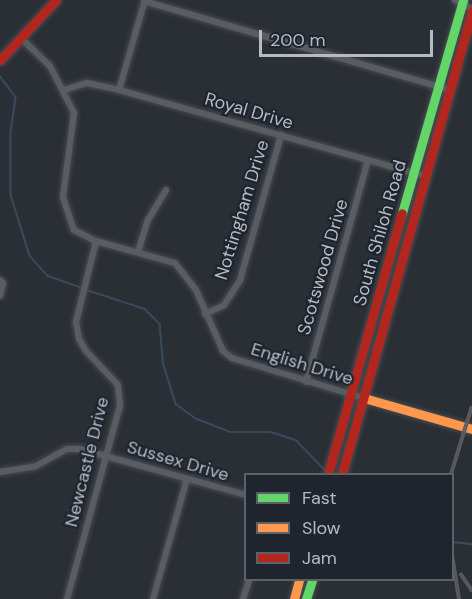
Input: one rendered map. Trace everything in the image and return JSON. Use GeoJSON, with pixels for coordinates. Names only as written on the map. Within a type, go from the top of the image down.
{"type":"FeatureCollection","features":[{"type":"Feature","properties":{"kind":"main road"},"geometry":{"type":"LineString","coordinates":[[0,60],[56,0]]}},
{"type":"Feature","properties":{"kind":"main road","name":"South Shiloh Road"},"geometry":{"type":"LineString","coordinates":[[328,473],[414,174],[460,1]]}},
{"type":"Feature","properties":{"kind":"main road","name":"South Shiloh Road"},"geometry":{"type":"LineString","coordinates":[[342,473],[472,10]]}},
{"type":"Feature","properties":{"kind":"main road"},"geometry":{"type":"LineString","coordinates":[[364,398],[472,429]]}},
{"type":"Feature","properties":{"kind":"main road"},"geometry":{"type":"LineString","coordinates":[[294,599],[298,581]]}},
{"type":"Feature","properties":{"kind":"main road"},"geometry":{"type":"LineString","coordinates":[[306,599],[311,581]]}},
{"type":"Feature","properties":{"kind":"street"},"geometry":{"type":"LineString","coordinates":[[118,90],[145,1],[450,90]]}},
{"type":"Feature","properties":{"kind":"street"},"geometry":{"type":"LineString","coordinates":[[460,1],[472,10]]}},
{"type":"Feature","properties":{"kind":"street","name":"English Drive"},"geometry":{"type":"LineString","coordinates":[[21,38],[51,66],[74,113],[63,197],[74,230],[96,241],[175,263],[196,290],[223,351],[232,358],[364,398]]}},
{"type":"Feature","properties":{"kind":"street","name":"Royal Drive"},"geometry":{"type":"LineString","coordinates":[[64,90],[87,83],[118,90],[425,176]]}},
{"type":"Feature","properties":{"kind":"street","name":"Nottingham Drive"},"geometry":{"type":"LineString","coordinates":[[205,314],[224,305],[240,280],[280,135]]}},
{"type":"Feature","properties":{"kind":"street","name":"Scotswood Drive"},"geometry":{"type":"LineString","coordinates":[[306,382],[368,160]]}},
{"type":"Feature","properties":{"kind":"street"},"geometry":{"type":"LineString","coordinates":[[138,252],[148,220],[166,190]]}},
{"type":"Feature","properties":{"kind":"street","name":"Newcastle Drive"},"geometry":{"type":"LineString","coordinates":[[67,599],[107,456],[121,396],[110,374],[79,339],[76,322],[82,289],[96,241]]}},
{"type":"Feature","properties":{"kind":"street"},"geometry":{"type":"LineString","coordinates":[[0,280],[1,293]]}},
{"type":"Feature","properties":{"kind":"street","name":"Sussex Drive"},"geometry":{"type":"LineString","coordinates":[[0,472],[36,466],[67,448],[107,456],[244,494]]}},
{"type":"Feature","properties":{"kind":"street"},"geometry":{"type":"LineString","coordinates":[[153,599],[187,479]]}},
{"type":"Feature","properties":{"kind":"street"},"geometry":{"type":"LineString","coordinates":[[243,599],[248,581]]}},
{"type":"Feature","properties":{"kind":"waterway"},"geometry":{"type":"LineString","coordinates":[[0,76],[16,97],[11,132],[11,195],[30,256],[48,276],[82,288]]}},
{"type":"Feature","properties":{"kind":"waterway"},"geometry":{"type":"LineString","coordinates":[[87,290],[145,309],[160,324],[163,362],[176,404],[197,419],[231,432],[271,432],[296,440],[325,470]]}},
{"type":"Feature","properties":{"kind":"waterway"},"geometry":{"type":"LineString","coordinates":[[454,542],[472,544]]}},
{"type":"Feature","properties":{"kind":"railway"},"geometry":{"type":"LineString","coordinates":[[451,473],[472,406]]}},
{"type":"Feature","properties":{"kind":"railway"},"geometry":{"type":"LineString","coordinates":[[454,568],[459,599]]}},
{"type":"Feature","properties":{"kind":"railway"},"geometry":{"type":"LineString","coordinates":[[460,573],[472,591]]}},
{"type":"Feature","properties":{"kind":"traffic: fast"},"geometry":{"type":"LineString","coordinates":[[402,213],[463,0]]}},
{"type":"Feature","properties":{"kind":"traffic: fast"},"geometry":{"type":"LineString","coordinates":[[306,599],[312,581]]}},
{"type":"Feature","properties":{"kind":"traffic: slow"},"geometry":{"type":"LineString","coordinates":[[364,398],[472,429]]}},
{"type":"Feature","properties":{"kind":"traffic: slow"},"geometry":{"type":"LineString","coordinates":[[294,599],[299,581]]}},
{"type":"Feature","properties":{"kind":"traffic: jam"},"geometry":{"type":"LineString","coordinates":[[0,60],[56,0]]}},
{"type":"Feature","properties":{"kind":"traffic: jam"},"geometry":{"type":"LineString","coordinates":[[342,473],[472,10]]}},
{"type":"Feature","properties":{"kind":"traffic: jam"},"geometry":{"type":"LineString","coordinates":[[328,473],[402,213]]}}]}
